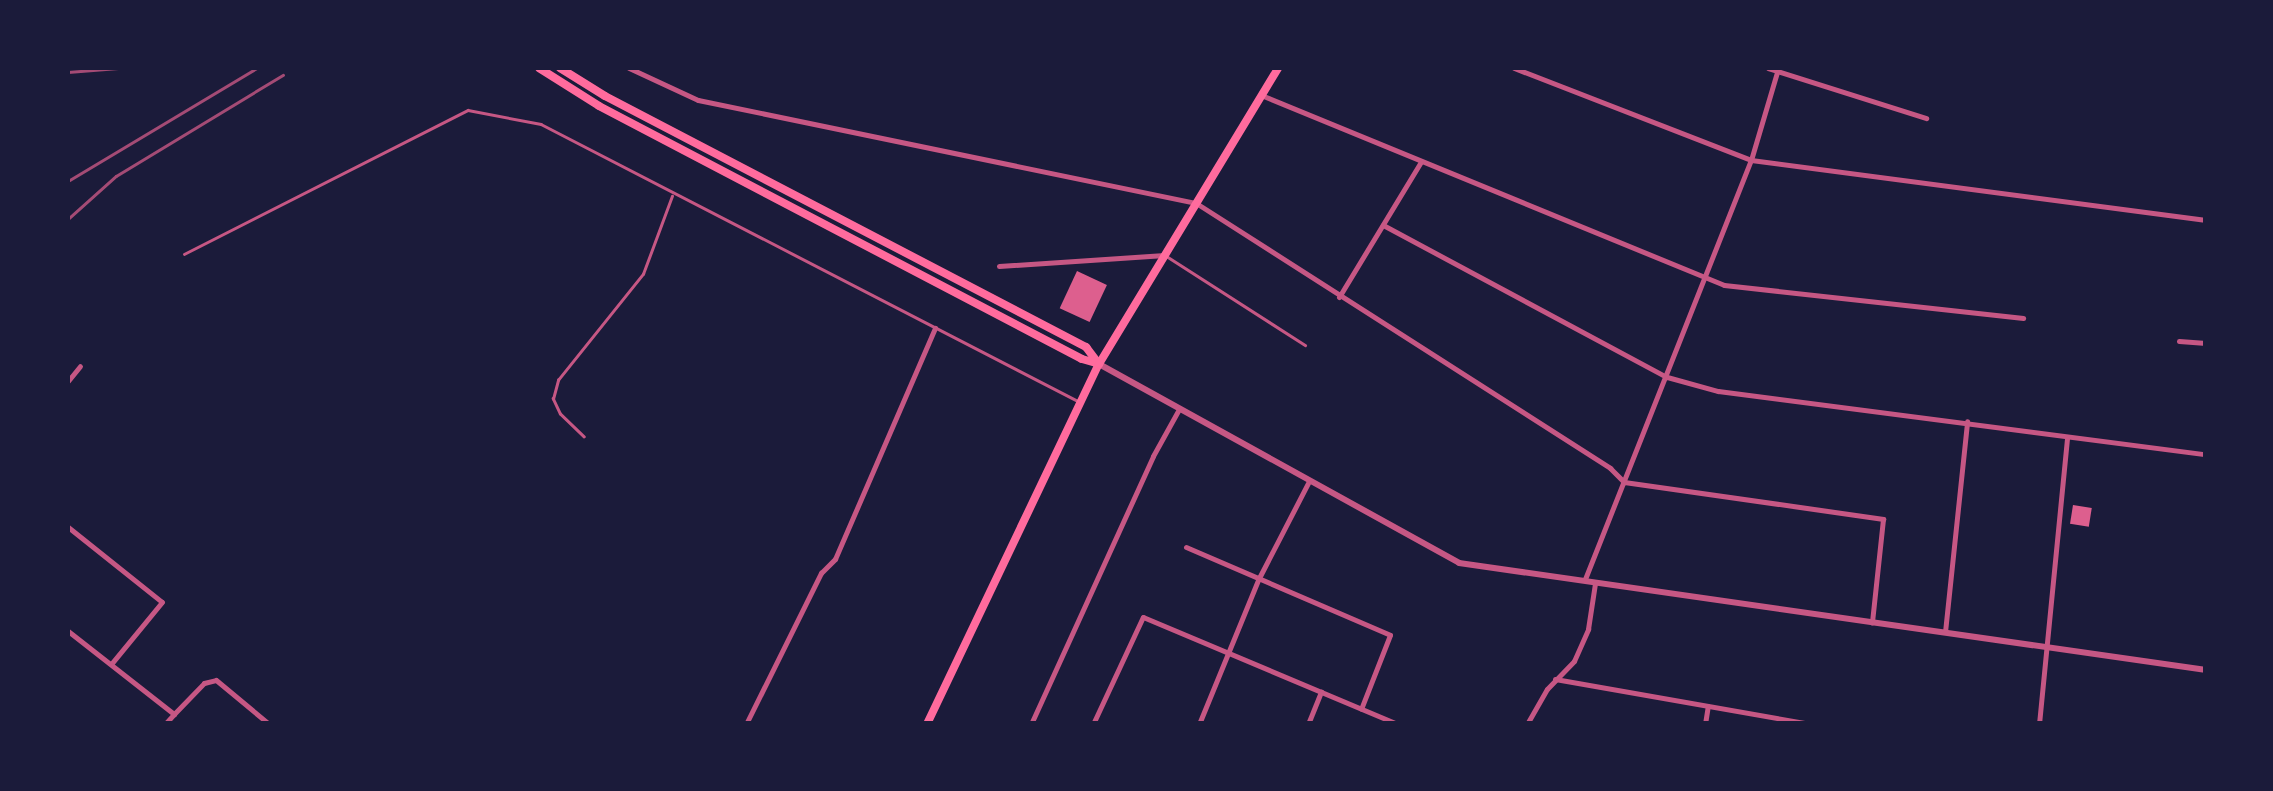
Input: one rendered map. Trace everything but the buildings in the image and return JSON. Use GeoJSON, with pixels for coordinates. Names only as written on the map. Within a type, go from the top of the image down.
{"type":"FeatureCollection","features":[{"type":"Feature","properties":{"kind":"main road"},"geometry":{"type":"LineString","coordinates":[[538,68],[599,106],[1082,359],[1099,364]]}},
{"type":"Feature","properties":{"kind":"main road"},"geometry":{"type":"LineString","coordinates":[[560,68],[605,96],[1086,347],[1099,364]]}},
{"type":"Feature","properties":{"kind":"main road"},"geometry":{"type":"LineString","coordinates":[[926,724],[1099,364],[1278,68]]}},
{"type":"Feature","properties":{"kind":"street"},"geometry":{"type":"LineString","coordinates":[[629,68],[698,100],[1196,203],[1610,468],[1624,482],[1883,519],[1872,624]]}},
{"type":"Feature","properties":{"kind":"street"},"geometry":{"type":"LineString","coordinates":[[1514,68],[1751,160],[1834,174],[2206,220]]}},
{"type":"Feature","properties":{"kind":"street"},"geometry":{"type":"LineString","coordinates":[[1768,68],[1926,118]]}},
{"type":"Feature","properties":{"kind":"street"},"geometry":{"type":"LineString","coordinates":[[1585,579],[1751,160],[1777,72]]}},
{"type":"Feature","properties":{"kind":"street"},"geometry":{"type":"LineString","coordinates":[[1260,95],[1724,285],[2023,318]]}},
{"type":"Feature","properties":{"kind":"street"},"geometry":{"type":"LineString","coordinates":[[1339,297],[1420,162]]}},
{"type":"Feature","properties":{"kind":"street"},"geometry":{"type":"LineString","coordinates":[[1383,226],[1667,377],[1718,391],[2206,454]]}},
{"type":"Feature","properties":{"kind":"street"},"geometry":{"type":"LineString","coordinates":[[999,266],[1165,255]]}},
{"type":"Feature","properties":{"kind":"street"},"geometry":{"type":"LineString","coordinates":[[746,724],[821,573],[835,559],[935,328]]}},
{"type":"Feature","properties":{"kind":"street"},"geometry":{"type":"LineString","coordinates":[[2178,341],[2206,343]]}},
{"type":"Feature","properties":{"kind":"street"},"geometry":{"type":"LineString","coordinates":[[1099,364],[1459,563],[2206,670]]}},
{"type":"Feature","properties":{"kind":"street"},"geometry":{"type":"LineString","coordinates":[[68,381],[80,366]]}},
{"type":"Feature","properties":{"kind":"street"},"geometry":{"type":"LineString","coordinates":[[1031,724],[1153,456],[1180,409]]}},
{"type":"Feature","properties":{"kind":"street"},"geometry":{"type":"LineString","coordinates":[[1945,634],[1967,421]]}},
{"type":"Feature","properties":{"kind":"street"},"geometry":{"type":"LineString","coordinates":[[2039,724],[2067,437]]}},
{"type":"Feature","properties":{"kind":"street"},"geometry":{"type":"LineString","coordinates":[[1199,724],[1259,578],[1308,481]]}},
{"type":"Feature","properties":{"kind":"street"},"geometry":{"type":"LineString","coordinates":[[68,527],[162,602],[111,664]]}},
{"type":"Feature","properties":{"kind":"street"},"geometry":{"type":"LineString","coordinates":[[1186,546],[1390,635],[1361,709]]}},
{"type":"Feature","properties":{"kind":"street"},"geometry":{"type":"LineString","coordinates":[[1526,724],[1555,679],[1574,662],[1588,629],[1596,580]]}},
{"type":"Feature","properties":{"kind":"street"},"geometry":{"type":"LineString","coordinates":[[1093,724],[1143,617],[1397,724]]}},
{"type":"Feature","properties":{"kind":"street"},"geometry":{"type":"LineString","coordinates":[[68,631],[174,714]]}},
{"type":"Feature","properties":{"kind":"street"},"geometry":{"type":"LineString","coordinates":[[1555,679],[1810,724]]}},
{"type":"Feature","properties":{"kind":"street"},"geometry":{"type":"LineString","coordinates":[[165,724],[204,682],[216,680],[269,724]]}},
{"type":"Feature","properties":{"kind":"street"},"geometry":{"type":"LineString","coordinates":[[1308,724],[1321,692]]}},
{"type":"Feature","properties":{"kind":"street"},"geometry":{"type":"LineString","coordinates":[[1705,724],[1708,706]]}},
{"type":"Feature","properties":{"kind":"lane"},"geometry":{"type":"LineString","coordinates":[[184,254],[468,110],[541,124],[1080,402]]}},
{"type":"Feature","properties":{"kind":"lane"},"geometry":{"type":"LineString","coordinates":[[584,437],[560,414],[553,399],[558,380],[642,274],[672,194]]}},
{"type":"Feature","properties":{"kind":"lane"},"geometry":{"type":"LineString","coordinates":[[1165,255],[1306,345]]}},
{"type":"Feature","properties":{"kind":"railway"},"geometry":{"type":"LineString","coordinates":[[68,72],[118,68]]}},
{"type":"Feature","properties":{"kind":"railway"},"geometry":{"type":"LineString","coordinates":[[68,181],[257,68]]}},
{"type":"Feature","properties":{"kind":"railway"},"geometry":{"type":"LineString","coordinates":[[68,219],[116,176],[283,75]]}}]}
